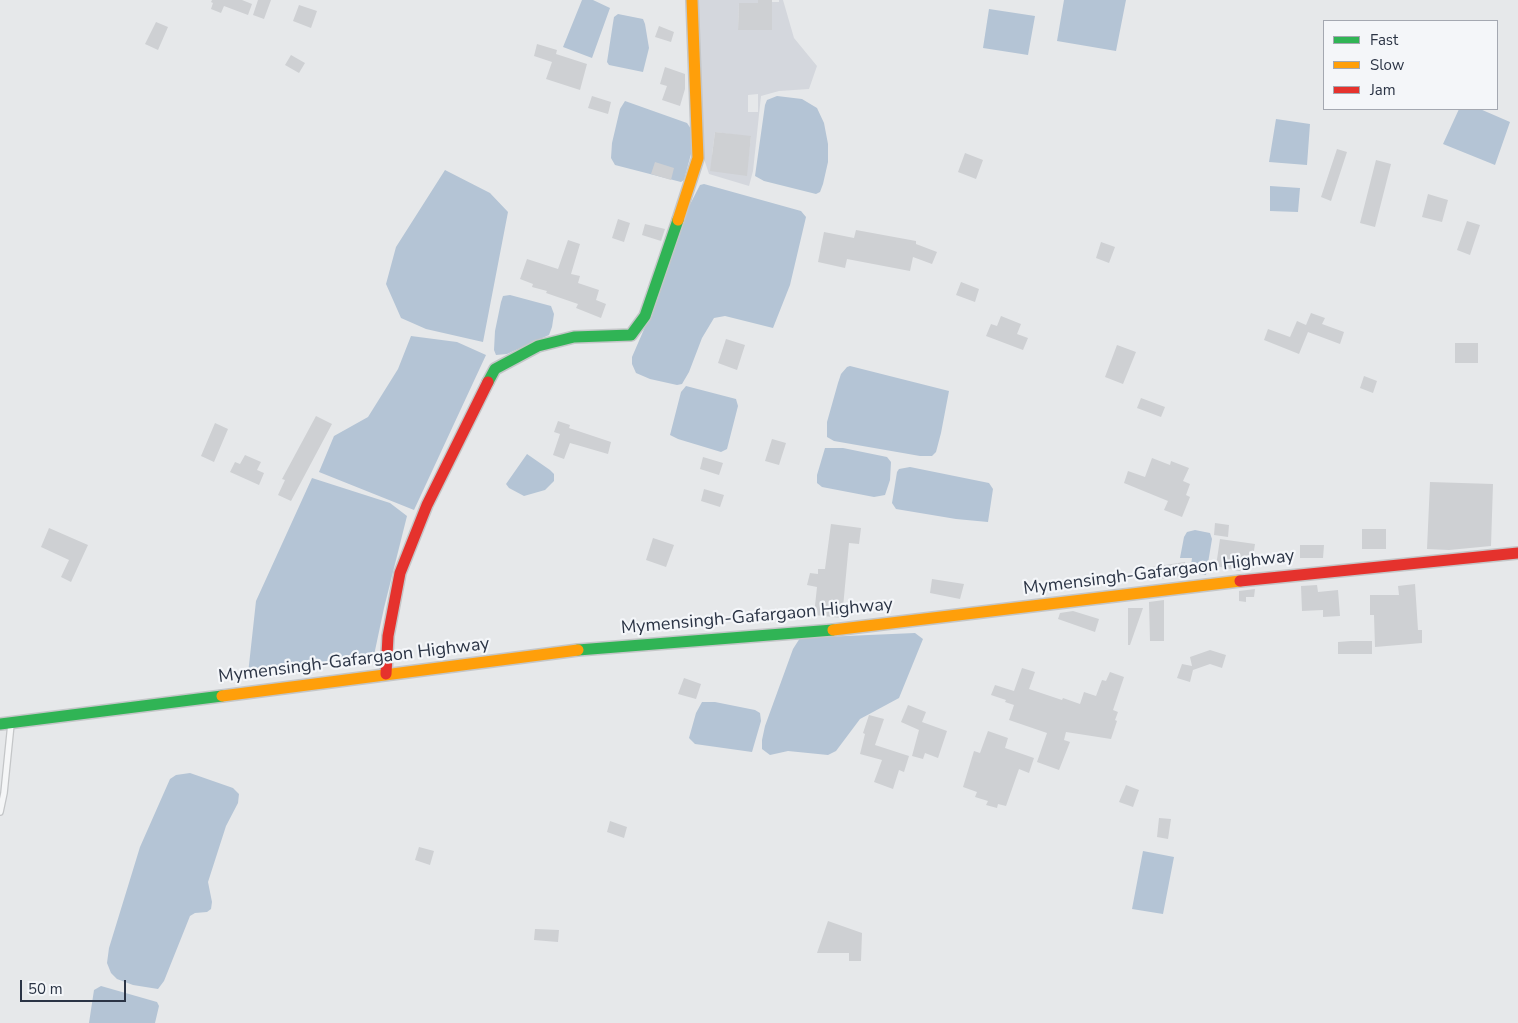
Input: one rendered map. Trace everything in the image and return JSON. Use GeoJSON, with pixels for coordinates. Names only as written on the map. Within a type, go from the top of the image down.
{"type":"FeatureCollection","features":[{"type":"Feature","properties":{"kind":"main road"},"geometry":{"type":"LineString","coordinates":[[386,674],[388,636],[400,573],[427,505],[495,369],[538,346],[574,338],[631,335],[645,316],[698,158],[692,0]]}},
{"type":"Feature","properties":{"kind":"main road","name":"Mymensingh-Gafargaon Highway"},"geometry":{"type":"LineString","coordinates":[[6,723],[594,648],[809,633],[1298,574],[1518,553]]}},
{"type":"Feature","properties":{"kind":"lane"},"geometry":{"type":"LineString","coordinates":[[0,812],[4,793],[6,723]]}},
{"type":"Feature","properties":{"kind":"shaded area"},"geometry":{"type":"Polygon","coordinates":[[[698,0],[779,2],[779,0],[783,0],[794,38],[817,66],[809,89],[779,91],[761,96],[753,171],[749,186],[709,174],[703,156],[698,0]],[[739,3],[738,29],[772,30],[772,3],[739,3]],[[758,94],[748,95],[748,112],[758,112],[758,94]],[[715,132],[712,155],[748,159],[751,137],[715,132]]]}},
{"type":"Feature","properties":{"kind":"water"},"geometry":{"type":"Polygon","coordinates":[[[582,0],[593,0],[610,8],[592,58],[563,47],[582,0]]]}},
{"type":"Feature","properties":{"kind":"water"},"geometry":{"type":"Polygon","coordinates":[[[1064,0],[1126,0],[1116,51],[1057,41],[1064,0]]]}},
{"type":"Feature","properties":{"kind":"water"},"geometry":{"type":"Polygon","coordinates":[[[989,9],[1035,16],[1028,55],[983,48],[989,9]]]}},
{"type":"Feature","properties":{"kind":"water"},"geometry":{"type":"Polygon","coordinates":[[[618,14],[643,19],[649,48],[643,72],[609,65],[607,62],[614,17],[618,14]]]}},
{"type":"Feature","properties":{"kind":"water"},"geometry":{"type":"Polygon","coordinates":[[[777,96],[802,99],[817,108],[824,123],[828,144],[828,162],[820,192],[816,194],[764,181],[755,176],[765,105],[767,100],[777,96]]]}},
{"type":"Feature","properties":{"kind":"water"},"geometry":{"type":"Polygon","coordinates":[[[625,101],[687,123],[691,129],[691,154],[684,180],[681,182],[615,165],[611,158],[612,143],[620,109],[625,101]]]}},
{"type":"Feature","properties":{"kind":"water"},"geometry":{"type":"Polygon","coordinates":[[[1459,110],[1482,110],[1510,122],[1495,165],[1443,144],[1459,110]]]}},
{"type":"Feature","properties":{"kind":"water"},"geometry":{"type":"Polygon","coordinates":[[[1276,119],[1310,124],[1307,165],[1269,162],[1276,119]]]}},
{"type":"Feature","properties":{"kind":"water"},"geometry":{"type":"Polygon","coordinates":[[[445,170],[490,193],[508,212],[483,342],[426,329],[401,318],[386,284],[396,247],[445,170]]]}},
{"type":"Feature","properties":{"kind":"water"},"geometry":{"type":"Polygon","coordinates":[[[704,184],[801,211],[806,217],[790,285],[773,328],[725,316],[714,318],[702,338],[689,372],[682,384],[677,385],[650,379],[636,373],[632,364],[632,357],[658,297],[684,216],[700,185],[704,184]]]}},
{"type":"Feature","properties":{"kind":"water"},"geometry":{"type":"Polygon","coordinates":[[[1270,186],[1300,188],[1298,212],[1270,211],[1270,186]]]}},
{"type":"Feature","properties":{"kind":"water"},"geometry":{"type":"Polygon","coordinates":[[[510,295],[551,306],[554,314],[552,327],[549,335],[507,354],[496,355],[494,350],[495,331],[501,302],[503,296],[510,295]]]}},
{"type":"Feature","properties":{"kind":"water"},"geometry":{"type":"Polygon","coordinates":[[[411,336],[457,342],[486,355],[414,510],[319,472],[334,436],[368,417],[398,369],[411,336]]]}},
{"type":"Feature","properties":{"kind":"water"},"geometry":{"type":"Polygon","coordinates":[[[850,366],[949,391],[941,433],[936,452],[932,456],[920,456],[834,441],[827,437],[827,422],[838,383],[841,374],[850,366]]]}},
{"type":"Feature","properties":{"kind":"water"},"geometry":{"type":"Polygon","coordinates":[[[686,386],[736,399],[738,406],[727,449],[721,452],[670,435],[681,392],[686,386]]]}},
{"type":"Feature","properties":{"kind":"water"},"geometry":{"type":"Polygon","coordinates":[[[825,448],[843,448],[887,457],[891,462],[890,480],[885,495],[874,497],[822,487],[817,483],[817,475],[825,448]]]}},
{"type":"Feature","properties":{"kind":"water"},"geometry":{"type":"Polygon","coordinates":[[[527,454],[554,474],[554,481],[545,490],[524,496],[509,488],[506,484],[527,454]]]}},
{"type":"Feature","properties":{"kind":"water"},"geometry":{"type":"Polygon","coordinates":[[[910,467],[989,483],[993,489],[988,522],[956,519],[896,509],[892,503],[897,472],[899,469],[910,467]]]}},
{"type":"Feature","properties":{"kind":"water"},"geometry":{"type":"Polygon","coordinates":[[[312,478],[390,503],[407,516],[373,660],[248,674],[256,601],[312,478]]]}},
{"type":"Feature","properties":{"kind":"water"},"geometry":{"type":"Polygon","coordinates":[[[1195,530],[1210,533],[1212,539],[1206,575],[1190,572],[1192,558],[1180,558],[1184,537],[1187,532],[1195,530]]]}},
{"type":"Feature","properties":{"kind":"water"},"geometry":{"type":"Polygon","coordinates":[[[915,633],[923,639],[899,698],[860,719],[836,751],[828,755],[788,751],[770,755],[762,749],[765,726],[793,649],[800,638],[915,633]]]}},
{"type":"Feature","properties":{"kind":"water"},"geometry":{"type":"Polygon","coordinates":[[[702,702],[715,702],[755,710],[760,713],[761,721],[752,752],[695,744],[689,738],[696,713],[702,702]]]}},
{"type":"Feature","properties":{"kind":"water"},"geometry":{"type":"Polygon","coordinates":[[[190,773],[233,788],[239,794],[238,803],[226,826],[208,882],[212,902],[211,909],[207,912],[195,913],[190,916],[164,981],[158,989],[133,985],[117,979],[111,973],[107,963],[109,948],[140,847],[170,779],[176,775],[190,773]]]}},
{"type":"Feature","properties":{"kind":"water"},"geometry":{"type":"Polygon","coordinates":[[[1143,851],[1174,857],[1163,914],[1132,909],[1143,851]]]}},
{"type":"Feature","properties":{"kind":"water"},"geometry":{"type":"Polygon","coordinates":[[[101,986],[157,1002],[159,1006],[155,1023],[89,1023],[94,990],[101,986]]]}},
{"type":"Feature","properties":{"kind":"building"},"geometry":{"type":"Polygon","coordinates":[[[212,0],[242,0],[252,4],[248,15],[224,6],[221,13],[211,9],[212,0]]]}},
{"type":"Feature","properties":{"kind":"building"},"geometry":{"type":"Polygon","coordinates":[[[258,0],[271,0],[264,19],[253,15],[258,0]]]}},
{"type":"Feature","properties":{"kind":"building"},"geometry":{"type":"Polygon","coordinates":[[[758,0],[772,0],[772,30],[738,30],[739,3],[758,3],[758,0]]]}},
{"type":"Feature","properties":{"kind":"building"},"geometry":{"type":"Polygon","coordinates":[[[299,5],[317,11],[311,28],[293,21],[299,5]]]}},
{"type":"Feature","properties":{"kind":"building"},"geometry":{"type":"Polygon","coordinates":[[[156,22],[168,27],[158,50],[145,44],[156,22]]]}},
{"type":"Feature","properties":{"kind":"building"},"geometry":{"type":"Polygon","coordinates":[[[659,26],[674,32],[671,42],[655,37],[659,26]]]}},
{"type":"Feature","properties":{"kind":"building"},"geometry":{"type":"Polygon","coordinates":[[[537,44],[557,50],[556,54],[587,64],[580,90],[546,79],[552,62],[534,56],[537,44]]]}},
{"type":"Feature","properties":{"kind":"building"},"geometry":{"type":"Polygon","coordinates":[[[291,55],[305,63],[299,73],[285,65],[291,55]]]}},
{"type":"Feature","properties":{"kind":"building"},"geometry":{"type":"Polygon","coordinates":[[[665,67],[685,74],[685,89],[680,106],[662,100],[667,86],[660,84],[665,67]]]}},
{"type":"Feature","properties":{"kind":"building"},"geometry":{"type":"Polygon","coordinates":[[[592,96],[611,102],[608,114],[588,108],[592,96]]]}},
{"type":"Feature","properties":{"kind":"building"},"geometry":{"type":"Polygon","coordinates":[[[715,132],[751,136],[747,176],[710,171],[715,132]]]}},
{"type":"Feature","properties":{"kind":"building"},"geometry":{"type":"Polygon","coordinates":[[[1337,149],[1347,152],[1331,201],[1321,197],[1337,149]]]}},
{"type":"Feature","properties":{"kind":"building"},"geometry":{"type":"Polygon","coordinates":[[[965,153],[983,160],[976,179],[958,172],[965,153]]]}},
{"type":"Feature","properties":{"kind":"building"},"geometry":{"type":"Polygon","coordinates":[[[1376,160],[1391,164],[1375,227],[1360,223],[1376,160]]]}},
{"type":"Feature","properties":{"kind":"building"},"geometry":{"type":"Polygon","coordinates":[[[655,162],[674,168],[671,180],[651,174],[655,162]]]}},
{"type":"Feature","properties":{"kind":"building"},"geometry":{"type":"Polygon","coordinates":[[[1428,194],[1448,200],[1442,222],[1422,217],[1428,194]]]}},
{"type":"Feature","properties":{"kind":"building"},"geometry":{"type":"Polygon","coordinates":[[[618,219],[630,223],[624,242],[612,238],[618,219]]]}},
{"type":"Feature","properties":{"kind":"building"},"geometry":{"type":"Polygon","coordinates":[[[1467,221],[1480,225],[1470,255],[1457,250],[1467,221]]]}},
{"type":"Feature","properties":{"kind":"building"},"geometry":{"type":"Polygon","coordinates":[[[645,224],[665,229],[661,241],[642,235],[645,224]]]}},
{"type":"Feature","properties":{"kind":"building"},"geometry":{"type":"Polygon","coordinates":[[[856,230],[916,241],[916,244],[937,252],[932,264],[913,257],[910,271],[847,259],[845,268],[818,262],[824,232],[854,238],[856,230]]]}},
{"type":"Feature","properties":{"kind":"building"},"geometry":{"type":"Polygon","coordinates":[[[568,240],[580,244],[571,274],[580,276],[578,283],[599,290],[596,300],[606,304],[601,318],[576,308],[578,304],[532,287],[533,284],[520,279],[527,259],[558,269],[568,240]]]}},
{"type":"Feature","properties":{"kind":"building"},"geometry":{"type":"Polygon","coordinates":[[[1101,242],[1115,247],[1109,263],[1096,258],[1101,242]]]}},
{"type":"Feature","properties":{"kind":"building"},"geometry":{"type":"Polygon","coordinates":[[[961,282],[979,289],[975,302],[956,295],[961,282]]]}},
{"type":"Feature","properties":{"kind":"building"},"geometry":{"type":"Polygon","coordinates":[[[1311,313],[1325,318],[1322,324],[1344,332],[1340,344],[1308,332],[1299,354],[1264,340],[1268,329],[1290,337],[1297,321],[1306,325],[1311,313]]]}},
{"type":"Feature","properties":{"kind":"building"},"geometry":{"type":"Polygon","coordinates":[[[1001,316],[1021,324],[1017,334],[1028,338],[1023,350],[986,336],[991,324],[997,326],[1001,316]]]}},
{"type":"Feature","properties":{"kind":"building"},"geometry":{"type":"Polygon","coordinates":[[[726,339],[745,345],[737,370],[718,363],[726,339]]]}},
{"type":"Feature","properties":{"kind":"building"},"geometry":{"type":"Polygon","coordinates":[[[1455,343],[1478,343],[1478,363],[1455,363],[1455,343]]]}},
{"type":"Feature","properties":{"kind":"building"},"geometry":{"type":"Polygon","coordinates":[[[1117,345],[1136,352],[1123,384],[1105,377],[1117,345]]]}},
{"type":"Feature","properties":{"kind":"building"},"geometry":{"type":"Polygon","coordinates":[[[1364,376],[1377,381],[1373,393],[1360,388],[1364,376]]]}},
{"type":"Feature","properties":{"kind":"building"},"geometry":{"type":"Polygon","coordinates":[[[1141,398],[1165,407],[1161,417],[1137,408],[1141,398]]]}},
{"type":"Feature","properties":{"kind":"building"},"geometry":{"type":"Polygon","coordinates":[[[316,416],[332,424],[291,501],[278,495],[285,480],[282,479],[316,416]]]}},
{"type":"Feature","properties":{"kind":"building"},"geometry":{"type":"Polygon","coordinates":[[[558,421],[570,425],[569,428],[611,442],[608,454],[570,443],[564,459],[553,455],[560,434],[554,432],[558,421]]]}},
{"type":"Feature","properties":{"kind":"building"},"geometry":{"type":"Polygon","coordinates":[[[215,423],[228,429],[214,462],[201,456],[215,423]]]}},
{"type":"Feature","properties":{"kind":"building"},"geometry":{"type":"Polygon","coordinates":[[[772,439],[786,443],[779,465],[765,461],[772,439]]]}},
{"type":"Feature","properties":{"kind":"building"},"geometry":{"type":"Polygon","coordinates":[[[245,455],[261,462],[257,470],[264,473],[259,485],[230,472],[235,462],[240,464],[245,455]]]}},
{"type":"Feature","properties":{"kind":"building"},"geometry":{"type":"Polygon","coordinates":[[[703,457],[723,463],[719,475],[700,469],[703,457]]]}},
{"type":"Feature","properties":{"kind":"building"},"geometry":{"type":"Polygon","coordinates":[[[1152,458],[1170,465],[1171,461],[1189,468],[1183,481],[1190,484],[1186,495],[1190,497],[1182,517],[1164,510],[1168,501],[1124,483],[1128,471],[1145,477],[1152,458]]]}},
{"type":"Feature","properties":{"kind":"building"},"geometry":{"type":"Polygon","coordinates":[[[1430,482],[1493,484],[1491,546],[1449,550],[1427,549],[1430,482]]]}},
{"type":"Feature","properties":{"kind":"building"},"geometry":{"type":"Polygon","coordinates":[[[704,489],[724,495],[720,507],[701,501],[704,489]]]}},
{"type":"Feature","properties":{"kind":"building"},"geometry":{"type":"Polygon","coordinates":[[[1215,523],[1229,525],[1228,537],[1214,535],[1215,523]]]}},
{"type":"Feature","properties":{"kind":"building"},"geometry":{"type":"Polygon","coordinates":[[[831,524],[861,528],[859,544],[849,543],[842,618],[814,615],[817,587],[807,585],[810,573],[818,574],[818,569],[825,569],[831,524]]]}},
{"type":"Feature","properties":{"kind":"building"},"geometry":{"type":"Polygon","coordinates":[[[49,528],[88,545],[71,582],[61,577],[69,560],[41,547],[49,528]]]}},
{"type":"Feature","properties":{"kind":"building"},"geometry":{"type":"Polygon","coordinates":[[[1362,529],[1386,529],[1386,549],[1362,549],[1362,529]]]}},
{"type":"Feature","properties":{"kind":"building"},"geometry":{"type":"Polygon","coordinates":[[[653,538],[674,545],[666,567],[646,560],[653,538]]]}},
{"type":"Feature","properties":{"kind":"building"},"geometry":{"type":"Polygon","coordinates":[[[1220,539],[1255,544],[1251,570],[1239,571],[1216,566],[1220,539]]]}},
{"type":"Feature","properties":{"kind":"building"},"geometry":{"type":"Polygon","coordinates":[[[1300,545],[1324,545],[1323,558],[1300,558],[1300,545]]]}},
{"type":"Feature","properties":{"kind":"building"},"geometry":{"type":"Polygon","coordinates":[[[1185,562],[1187,575],[1154,580],[1152,567],[1185,562]]]}},
{"type":"Feature","properties":{"kind":"building"},"geometry":{"type":"Polygon","coordinates":[[[932,579],[964,584],[960,599],[930,593],[932,579]]]}},
{"type":"Feature","properties":{"kind":"building"},"geometry":{"type":"Polygon","coordinates":[[[1415,584],[1418,630],[1422,630],[1422,643],[1375,647],[1374,615],[1370,615],[1370,595],[1399,595],[1398,586],[1415,584]]]}},
{"type":"Feature","properties":{"kind":"building"},"geometry":{"type":"Polygon","coordinates":[[[1317,585],[1318,592],[1338,590],[1340,616],[1323,617],[1323,610],[1302,611],[1301,586],[1317,585]]]}},
{"type":"Feature","properties":{"kind":"building"},"geometry":{"type":"Polygon","coordinates":[[[1255,589],[1254,597],[1246,597],[1246,602],[1239,601],[1239,591],[1255,589]]]}},
{"type":"Feature","properties":{"kind":"building"},"geometry":{"type":"Polygon","coordinates":[[[1164,600],[1164,641],[1150,641],[1149,602],[1164,600]]]}},
{"type":"Feature","properties":{"kind":"building"},"geometry":{"type":"Polygon","coordinates":[[[1128,608],[1143,608],[1130,645],[1128,645],[1128,608]]]}},
{"type":"Feature","properties":{"kind":"building"},"geometry":{"type":"Polygon","coordinates":[[[1073,611],[1099,619],[1095,632],[1058,619],[1060,613],[1073,611]]]}},
{"type":"Feature","properties":{"kind":"building"},"geometry":{"type":"Polygon","coordinates":[[[1372,641],[1372,654],[1338,654],[1338,642],[1372,641]]]}},
{"type":"Feature","properties":{"kind":"building"},"geometry":{"type":"Polygon","coordinates":[[[1210,650],[1226,655],[1222,668],[1210,664],[1193,670],[1190,682],[1177,678],[1182,664],[1192,666],[1190,657],[1210,650]]]}},
{"type":"Feature","properties":{"kind":"building"},"geometry":{"type":"Polygon","coordinates":[[[1022,668],[1035,672],[1029,689],[1080,704],[1084,692],[1096,696],[1102,680],[1106,681],[1110,672],[1124,677],[1113,710],[1118,712],[1111,739],[1066,732],[1064,740],[1070,742],[1059,770],[1037,762],[1047,733],[1009,720],[1014,705],[991,695],[995,685],[1014,691],[1022,668]]]}},
{"type":"Feature","properties":{"kind":"building"},"geometry":{"type":"Polygon","coordinates":[[[684,678],[701,684],[696,699],[678,694],[684,678]]]}},
{"type":"Feature","properties":{"kind":"building"},"geometry":{"type":"Polygon","coordinates":[[[908,705],[926,712],[922,722],[947,731],[938,758],[925,753],[923,759],[912,756],[919,730],[901,722],[908,705]]]}},
{"type":"Feature","properties":{"kind":"building"},"geometry":{"type":"Polygon","coordinates":[[[869,715],[884,719],[875,745],[909,756],[904,772],[899,770],[893,789],[874,782],[882,760],[860,754],[865,734],[863,733],[869,715]]]}},
{"type":"Feature","properties":{"kind":"building"},"geometry":{"type":"Polygon","coordinates":[[[988,731],[1008,738],[1005,748],[1034,758],[1029,773],[1019,769],[1006,806],[998,804],[997,808],[986,805],[988,801],[975,797],[977,792],[963,787],[974,751],[980,753],[988,731]]]}},
{"type":"Feature","properties":{"kind":"building"},"geometry":{"type":"Polygon","coordinates":[[[1126,785],[1139,790],[1133,807],[1119,802],[1126,785]]]}},
{"type":"Feature","properties":{"kind":"building"},"geometry":{"type":"Polygon","coordinates":[[[1159,818],[1171,819],[1168,839],[1157,837],[1159,818]]]}},
{"type":"Feature","properties":{"kind":"building"},"geometry":{"type":"Polygon","coordinates":[[[610,821],[627,827],[624,838],[607,832],[610,821]]]}},
{"type":"Feature","properties":{"kind":"building"},"geometry":{"type":"Polygon","coordinates":[[[419,847],[434,851],[430,865],[415,860],[419,847]]]}},
{"type":"Feature","properties":{"kind":"building"},"geometry":{"type":"Polygon","coordinates":[[[828,921],[862,933],[861,961],[849,961],[849,953],[817,953],[828,921]]]}},
{"type":"Feature","properties":{"kind":"building"},"geometry":{"type":"Polygon","coordinates":[[[535,929],[559,930],[558,942],[534,940],[535,929]]]}},
{"type":"Feature","properties":{"kind":"traffic: fast"},"geometry":{"type":"LineString","coordinates":[[488,382],[495,369],[538,346],[574,337],[631,335],[645,316],[678,220]]}},
{"type":"Feature","properties":{"kind":"traffic: fast"},"geometry":{"type":"LineString","coordinates":[[578,650],[833,630]]}},
{"type":"Feature","properties":{"kind":"traffic: fast"},"geometry":{"type":"LineString","coordinates":[[0,724],[222,696]]}},
{"type":"Feature","properties":{"kind":"traffic: slow"},"geometry":{"type":"LineString","coordinates":[[678,220],[698,158],[692,0]]}},
{"type":"Feature","properties":{"kind":"traffic: slow"},"geometry":{"type":"LineString","coordinates":[[833,630],[1240,581]]}},
{"type":"Feature","properties":{"kind":"traffic: slow"},"geometry":{"type":"LineString","coordinates":[[222,696],[578,650]]}},
{"type":"Feature","properties":{"kind":"traffic: jam"},"geometry":{"type":"LineString","coordinates":[[386,674],[388,636],[400,573],[427,505],[488,382]]}},
{"type":"Feature","properties":{"kind":"traffic: jam"},"geometry":{"type":"LineString","coordinates":[[1240,581],[1518,553]]}}]}
